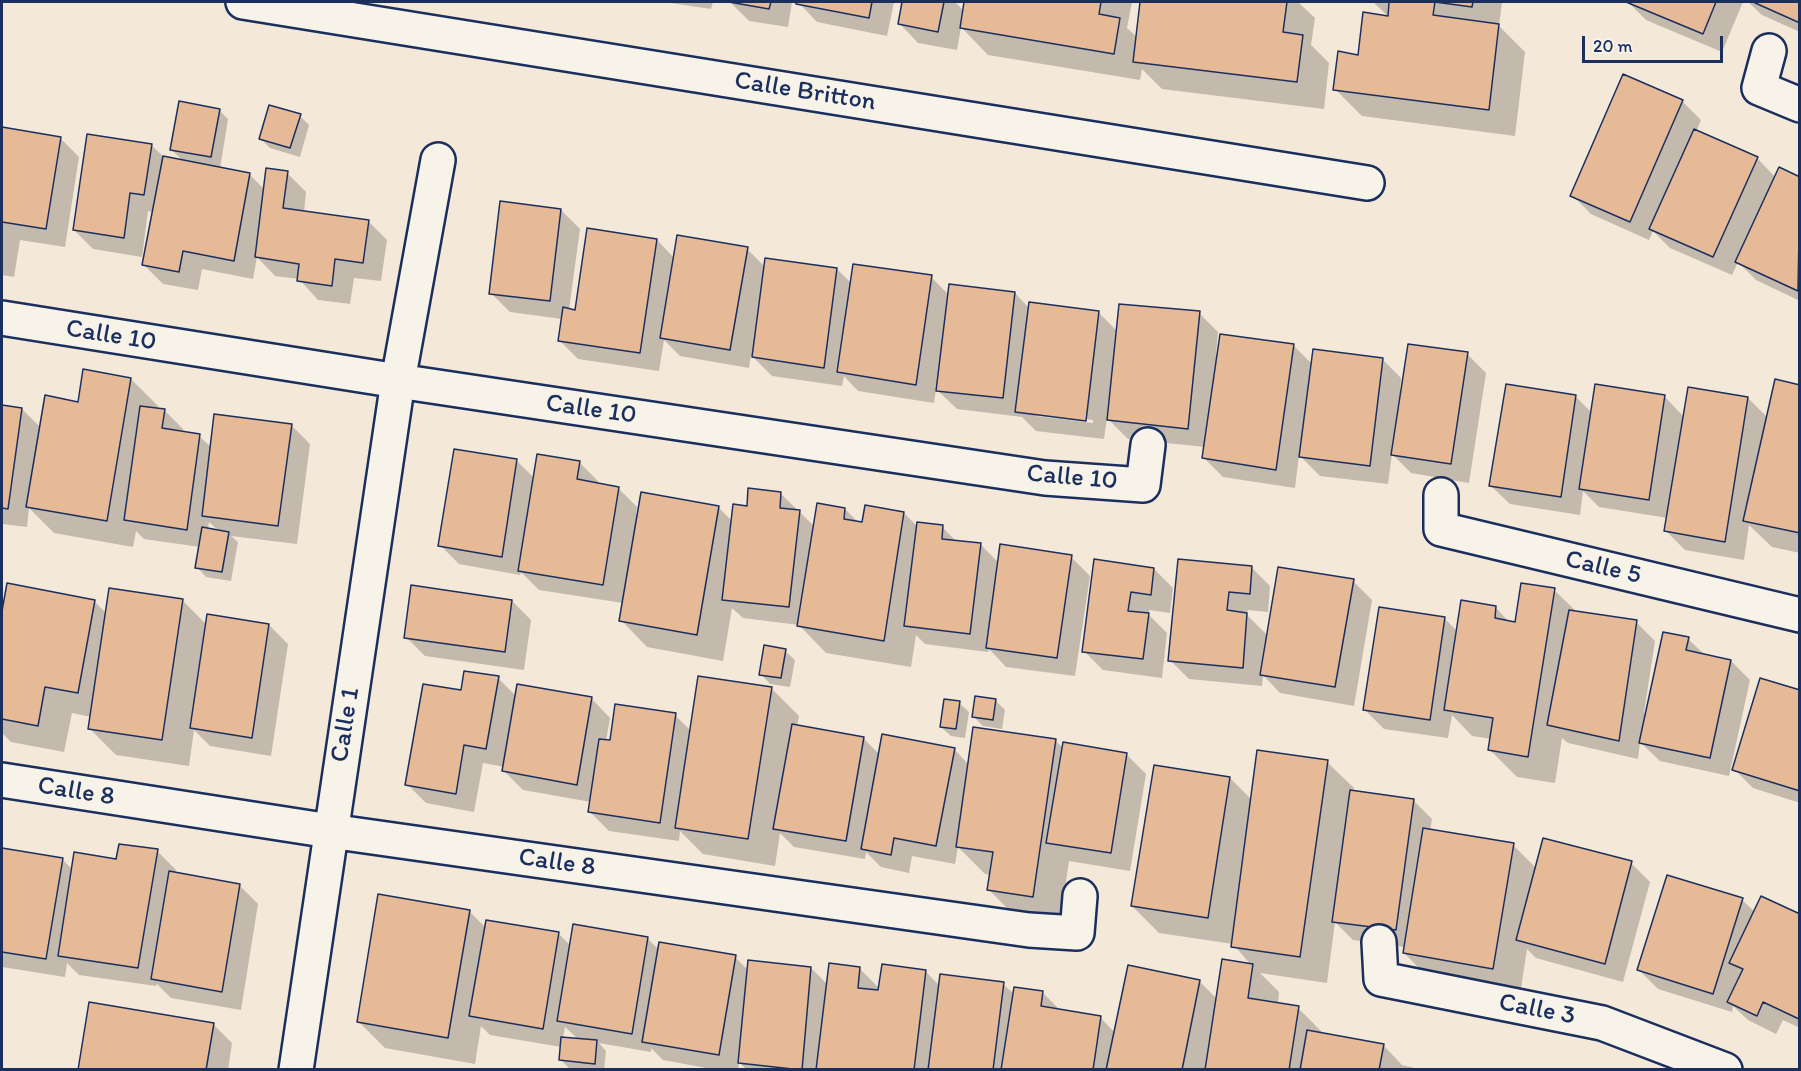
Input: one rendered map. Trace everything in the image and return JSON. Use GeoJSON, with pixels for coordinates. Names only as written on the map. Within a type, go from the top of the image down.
{"type":"FeatureCollection","features":[{"type":"Feature","properties":{"kind":"street","name":"Calle Britton"},"geometry":{"type":"LineString","coordinates":[[243,2],[1367,183]]}},
{"type":"Feature","properties":{"kind":"street"},"geometry":{"type":"LineString","coordinates":[[1769,51],[1759,88],[1800,105]]}},
{"type":"Feature","properties":{"kind":"street","name":"Calle 1"},"geometry":{"type":"LineString","coordinates":[[296,1070],[398,381],[438,160]]}},
{"type":"Feature","properties":{"kind":"street","name":"Calle 10"},"geometry":{"type":"LineString","coordinates":[[2,318],[398,381],[1045,478],[1143,484],[1148,445]]}},
{"type":"Feature","properties":{"kind":"street","name":"Calle 5"},"geometry":{"type":"LineString","coordinates":[[1441,495],[1441,529],[1800,615]]}},
{"type":"Feature","properties":{"kind":"street","name":"Calle 8"},"geometry":{"type":"LineString","coordinates":[[2,780],[330,831],[1029,930],[1077,933],[1080,896]]}},
{"type":"Feature","properties":{"kind":"street","name":"Calle 3"},"geometry":{"type":"LineString","coordinates":[[1379,942],[1381,980],[1602,1023],[1725,1070]]}},
{"type":"Feature","properties":{"kind":"building"},"geometry":{"type":"Polygon","coordinates":[[[729,2],[771,2],[769,9],[729,2]]]}},
{"type":"Feature","properties":{"kind":"building"},"geometry":{"type":"Polygon","coordinates":[[[796,2],[872,2],[869,18],[796,4],[796,2]]]}},
{"type":"Feature","properties":{"kind":"building"},"geometry":{"type":"Polygon","coordinates":[[[902,2],[944,2],[938,32],[898,24],[902,2]]]}},
{"type":"Feature","properties":{"kind":"building"},"geometry":{"type":"Polygon","coordinates":[[[964,2],[1101,2],[1099,14],[1120,18],[1114,54],[960,28],[964,2]]]}},
{"type":"Feature","properties":{"kind":"building"},"geometry":{"type":"Polygon","coordinates":[[[1140,2],[1287,2],[1283,32],[1303,35],[1297,82],[1133,62],[1140,2]]]}},
{"type":"Feature","properties":{"kind":"building"},"geometry":{"type":"Polygon","coordinates":[[[1389,2],[1435,2],[1433,15],[1499,24],[1489,110],[1333,90],[1338,51],[1358,55],[1363,12],[1388,16],[1389,2]]]}},
{"type":"Feature","properties":{"kind":"building"},"geometry":{"type":"Polygon","coordinates":[[[1435,2],[1473,2],[1472,7],[1435,2]]]}},
{"type":"Feature","properties":{"kind":"building"},"geometry":{"type":"Polygon","coordinates":[[[1626,2],[1716,2],[1703,34],[1626,2]]]}},
{"type":"Feature","properties":{"kind":"building"},"geometry":{"type":"Polygon","coordinates":[[[1753,2],[1800,2],[1800,23],[1753,2]]]}},
{"type":"Feature","properties":{"kind":"building"},"geometry":{"type":"Polygon","coordinates":[[[1623,74],[1683,100],[1630,222],[1570,196],[1623,74]]]}},
{"type":"Feature","properties":{"kind":"building"},"geometry":{"type":"Polygon","coordinates":[[[179,101],[220,109],[211,157],[170,150],[179,101]]]}},
{"type":"Feature","properties":{"kind":"building"},"geometry":{"type":"Polygon","coordinates":[[[269,105],[301,114],[290,148],[259,139],[269,105]]]}},
{"type":"Feature","properties":{"kind":"building"},"geometry":{"type":"Polygon","coordinates":[[[2,127],[61,137],[46,229],[2,222],[2,127]]]}},
{"type":"Feature","properties":{"kind":"building"},"geometry":{"type":"Polygon","coordinates":[[[1694,129],[1758,157],[1713,257],[1649,229],[1694,129]]]}},
{"type":"Feature","properties":{"kind":"building"},"geometry":{"type":"Polygon","coordinates":[[[87,134],[152,144],[144,195],[130,193],[124,238],[73,230],[87,134]]]}},
{"type":"Feature","properties":{"kind":"building"},"geometry":{"type":"Polygon","coordinates":[[[163,156],[250,173],[234,261],[183,251],[179,272],[142,265],[163,156]]]}},
{"type":"Feature","properties":{"kind":"building"},"geometry":{"type":"Polygon","coordinates":[[[1779,167],[1800,177],[1798,291],[1735,262],[1779,167]]]}},
{"type":"Feature","properties":{"kind":"building"},"geometry":{"type":"Polygon","coordinates":[[[266,168],[288,171],[283,208],[369,220],[363,263],[335,259],[332,286],[297,281],[299,264],[255,257],[266,168]]]}},
{"type":"Feature","properties":{"kind":"building"},"geometry":{"type":"Polygon","coordinates":[[[500,201],[561,209],[550,301],[489,294],[500,201]]]}},
{"type":"Feature","properties":{"kind":"building"},"geometry":{"type":"Polygon","coordinates":[[[587,228],[657,239],[640,353],[558,341],[563,307],[575,310],[587,228]]]}},
{"type":"Feature","properties":{"kind":"building"},"geometry":{"type":"Polygon","coordinates":[[[677,235],[748,247],[730,350],[660,338],[677,235]]]}},
{"type":"Feature","properties":{"kind":"building"},"geometry":{"type":"Polygon","coordinates":[[[765,258],[837,268],[824,368],[752,357],[765,258]]]}},
{"type":"Feature","properties":{"kind":"building"},"geometry":{"type":"Polygon","coordinates":[[[853,264],[932,275],[916,385],[837,372],[853,264]]]}},
{"type":"Feature","properties":{"kind":"building"},"geometry":{"type":"Polygon","coordinates":[[[949,284],[1015,292],[1003,398],[936,391],[949,284]]]}},
{"type":"Feature","properties":{"kind":"building"},"geometry":{"type":"Polygon","coordinates":[[[1029,302],[1099,311],[1086,421],[1015,412],[1029,302]]]}},
{"type":"Feature","properties":{"kind":"building"},"geometry":{"type":"Polygon","coordinates":[[[1119,304],[1200,311],[1188,429],[1107,420],[1119,304]]]}},
{"type":"Feature","properties":{"kind":"building"},"geometry":{"type":"Polygon","coordinates":[[[1220,334],[1294,344],[1276,470],[1202,458],[1220,334]]]}},
{"type":"Feature","properties":{"kind":"building"},"geometry":{"type":"Polygon","coordinates":[[[1408,344],[1468,352],[1451,464],[1391,455],[1408,344]]]}},
{"type":"Feature","properties":{"kind":"building"},"geometry":{"type":"Polygon","coordinates":[[[1313,349],[1383,358],[1370,466],[1299,457],[1313,349]]]}},
{"type":"Feature","properties":{"kind":"building"},"geometry":{"type":"Polygon","coordinates":[[[83,369],[131,378],[107,521],[26,507],[45,395],[78,402],[83,369]]]}},
{"type":"Feature","properties":{"kind":"building"},"geometry":{"type":"Polygon","coordinates":[[[1775,379],[1800,385],[1800,533],[1743,521],[1775,379]]]}},
{"type":"Feature","properties":{"kind":"building"},"geometry":{"type":"Polygon","coordinates":[[[1506,384],[1576,395],[1561,497],[1489,486],[1506,384]]]}},
{"type":"Feature","properties":{"kind":"building"},"geometry":{"type":"Polygon","coordinates":[[[1595,384],[1665,395],[1649,500],[1579,489],[1595,384]]]}},
{"type":"Feature","properties":{"kind":"building"},"geometry":{"type":"Polygon","coordinates":[[[1688,387],[1748,397],[1725,542],[1664,531],[1688,387]]]}},
{"type":"Feature","properties":{"kind":"building"},"geometry":{"type":"Polygon","coordinates":[[[2,405],[22,408],[8,509],[2,508],[2,405]]]}},
{"type":"Feature","properties":{"kind":"building"},"geometry":{"type":"Polygon","coordinates":[[[140,406],[165,409],[162,428],[200,434],[187,530],[124,520],[140,406]]]}},
{"type":"Feature","properties":{"kind":"building"},"geometry":{"type":"Polygon","coordinates":[[[214,414],[292,424],[278,526],[202,516],[214,414]]]}},
{"type":"Feature","properties":{"kind":"building"},"geometry":{"type":"Polygon","coordinates":[[[454,449],[517,459],[502,557],[438,546],[454,449]]]}},
{"type":"Feature","properties":{"kind":"building"},"geometry":{"type":"Polygon","coordinates":[[[537,454],[580,461],[577,479],[619,487],[603,585],[518,571],[537,454]]]}},
{"type":"Feature","properties":{"kind":"building"},"geometry":{"type":"Polygon","coordinates":[[[748,488],[781,492],[780,508],[800,510],[789,607],[722,600],[733,504],[747,506],[748,488]]]}},
{"type":"Feature","properties":{"kind":"building"},"geometry":{"type":"Polygon","coordinates":[[[641,492],[719,506],[697,635],[619,621],[641,492]]]}},
{"type":"Feature","properties":{"kind":"building"},"geometry":{"type":"Polygon","coordinates":[[[817,503],[845,508],[844,519],[862,522],[865,505],[904,512],[884,641],[797,626],[817,503]]]}},
{"type":"Feature","properties":{"kind":"building"},"geometry":{"type":"Polygon","coordinates":[[[917,522],[943,525],[942,539],[981,543],[970,634],[904,626],[917,522]]]}},
{"type":"Feature","properties":{"kind":"building"},"geometry":{"type":"Polygon","coordinates":[[[202,527],[229,532],[222,572],[195,568],[202,527]]]}},
{"type":"Feature","properties":{"kind":"building"},"geometry":{"type":"Polygon","coordinates":[[[1000,544],[1072,555],[1057,658],[986,648],[1000,544]]]}},
{"type":"Feature","properties":{"kind":"building"},"geometry":{"type":"Polygon","coordinates":[[[1094,559],[1154,568],[1151,595],[1131,592],[1128,611],[1149,613],[1143,659],[1082,652],[1094,559]]]}},
{"type":"Feature","properties":{"kind":"building"},"geometry":{"type":"Polygon","coordinates":[[[1178,559],[1252,566],[1250,594],[1229,592],[1227,610],[1247,613],[1243,668],[1168,661],[1178,559]]]}},
{"type":"Feature","properties":{"kind":"building"},"geometry":{"type":"Polygon","coordinates":[[[1278,567],[1354,579],[1335,687],[1260,675],[1278,567]]]}},
{"type":"Feature","properties":{"kind":"building"},"geometry":{"type":"Polygon","coordinates":[[[7,583],[95,600],[78,693],[45,687],[38,726],[2,719],[2,611],[7,583]]]}},
{"type":"Feature","properties":{"kind":"building"},"geometry":{"type":"Polygon","coordinates":[[[1521,583],[1555,588],[1528,757],[1488,750],[1493,718],[1444,710],[1461,600],[1496,606],[1495,618],[1515,622],[1521,583]]]}},
{"type":"Feature","properties":{"kind":"building"},"geometry":{"type":"Polygon","coordinates":[[[411,585],[512,600],[505,652],[404,638],[411,585]]]}},
{"type":"Feature","properties":{"kind":"building"},"geometry":{"type":"Polygon","coordinates":[[[109,588],[183,599],[162,740],[88,729],[109,588]]]}},
{"type":"Feature","properties":{"kind":"building"},"geometry":{"type":"Polygon","coordinates":[[[1379,607],[1445,617],[1430,720],[1363,710],[1379,607]]]}},
{"type":"Feature","properties":{"kind":"building"},"geometry":{"type":"Polygon","coordinates":[[[1569,610],[1637,620],[1619,741],[1547,725],[1569,610]]]}},
{"type":"Feature","properties":{"kind":"building"},"geometry":{"type":"Polygon","coordinates":[[[207,614],[269,624],[252,738],[190,728],[207,614]]]}},
{"type":"Feature","properties":{"kind":"building"},"geometry":{"type":"Polygon","coordinates":[[[1663,632],[1689,637],[1686,650],[1731,660],[1710,758],[1639,743],[1663,632]]]}},
{"type":"Feature","properties":{"kind":"building"},"geometry":{"type":"Polygon","coordinates":[[[764,645],[786,649],[781,678],[759,675],[764,645]]]}},
{"type":"Feature","properties":{"kind":"building"},"geometry":{"type":"Polygon","coordinates":[[[464,671],[499,676],[486,749],[464,745],[456,794],[405,785],[423,684],[461,690],[464,671]]]}},
{"type":"Feature","properties":{"kind":"building"},"geometry":{"type":"Polygon","coordinates":[[[698,676],[772,687],[748,839],[675,828],[698,676]]]}},
{"type":"Feature","properties":{"kind":"building"},"geometry":{"type":"Polygon","coordinates":[[[1760,678],[1800,690],[1800,791],[1732,770],[1760,678]]]}},
{"type":"Feature","properties":{"kind":"building"},"geometry":{"type":"Polygon","coordinates":[[[517,684],[592,697],[577,785],[502,771],[517,684]]]}},
{"type":"Feature","properties":{"kind":"building"},"geometry":{"type":"Polygon","coordinates":[[[975,696],[996,699],[993,720],[972,717],[975,696]]]}},
{"type":"Feature","properties":{"kind":"building"},"geometry":{"type":"Polygon","coordinates":[[[944,699],[960,701],[956,729],[940,727],[944,699]]]}},
{"type":"Feature","properties":{"kind":"building"},"geometry":{"type":"Polygon","coordinates":[[[615,704],[676,713],[660,823],[588,812],[599,739],[610,740],[615,704]]]}},
{"type":"Feature","properties":{"kind":"building"},"geometry":{"type":"Polygon","coordinates":[[[792,724],[864,737],[846,841],[773,829],[792,724]]]}},
{"type":"Feature","properties":{"kind":"building"},"geometry":{"type":"Polygon","coordinates":[[[973,727],[1056,739],[1033,897],[987,890],[993,852],[956,847],[973,727]]]}},
{"type":"Feature","properties":{"kind":"building"},"geometry":{"type":"Polygon","coordinates":[[[882,734],[955,748],[936,846],[894,838],[891,855],[861,849],[882,734]]]}},
{"type":"Feature","properties":{"kind":"building"},"geometry":{"type":"Polygon","coordinates":[[[1063,742],[1127,753],[1111,853],[1046,843],[1063,742]]]}},
{"type":"Feature","properties":{"kind":"building"},"geometry":{"type":"Polygon","coordinates":[[[1257,750],[1328,760],[1300,957],[1231,947],[1257,750]]]}},
{"type":"Feature","properties":{"kind":"building"},"geometry":{"type":"Polygon","coordinates":[[[1154,765],[1230,777],[1208,918],[1131,906],[1154,765]]]}},
{"type":"Feature","properties":{"kind":"building"},"geometry":{"type":"Polygon","coordinates":[[[1350,790],[1414,799],[1396,930],[1332,922],[1350,790]]]}},
{"type":"Feature","properties":{"kind":"building"},"geometry":{"type":"Polygon","coordinates":[[[1423,828],[1514,843],[1493,969],[1403,953],[1423,828]]]}},
{"type":"Feature","properties":{"kind":"building"},"geometry":{"type":"Polygon","coordinates":[[[1543,838],[1632,861],[1605,964],[1516,940],[1543,838]]]}},
{"type":"Feature","properties":{"kind":"building"},"geometry":{"type":"Polygon","coordinates":[[[119,844],[158,849],[138,968],[58,956],[74,852],[116,859],[119,844]]]}},
{"type":"Feature","properties":{"kind":"building"},"geometry":{"type":"Polygon","coordinates":[[[2,848],[63,858],[46,959],[2,952],[2,848]]]}},
{"type":"Feature","properties":{"kind":"building"},"geometry":{"type":"Polygon","coordinates":[[[169,871],[240,884],[222,992],[151,979],[169,871]]]}},
{"type":"Feature","properties":{"kind":"building"},"geometry":{"type":"Polygon","coordinates":[[[1667,875],[1743,898],[1713,994],[1637,970],[1667,875]]]}},
{"type":"Feature","properties":{"kind":"building"},"geometry":{"type":"Polygon","coordinates":[[[378,894],[470,910],[448,1038],[357,1022],[378,894]]]}},
{"type":"Feature","properties":{"kind":"building"},"geometry":{"type":"Polygon","coordinates":[[[1761,896],[1800,914],[1799,1019],[1763,1002],[1757,1016],[1727,1002],[1743,969],[1729,963],[1761,896]]]}},
{"type":"Feature","properties":{"kind":"building"},"geometry":{"type":"Polygon","coordinates":[[[486,920],[559,932],[543,1029],[469,1016],[486,920]]]}},
{"type":"Feature","properties":{"kind":"building"},"geometry":{"type":"Polygon","coordinates":[[[573,924],[648,937],[632,1034],[557,1021],[573,924]]]}},
{"type":"Feature","properties":{"kind":"building"},"geometry":{"type":"Polygon","coordinates":[[[659,942],[736,955],[719,1055],[642,1042],[659,942]]]}},
{"type":"Feature","properties":{"kind":"building"},"geometry":{"type":"Polygon","coordinates":[[[1222,959],[1253,964],[1248,998],[1299,1006],[1289,1070],[1205,1070],[1222,959]]]}},
{"type":"Feature","properties":{"kind":"building"},"geometry":{"type":"Polygon","coordinates":[[[748,960],[811,967],[802,1070],[738,1063],[748,960]]]}},
{"type":"Feature","properties":{"kind":"building"},"geometry":{"type":"Polygon","coordinates":[[[829,963],[860,967],[858,988],[878,990],[882,964],[926,970],[914,1070],[816,1070],[829,963]]]}},
{"type":"Feature","properties":{"kind":"building"},"geometry":{"type":"Polygon","coordinates":[[[1128,965],[1200,980],[1182,1070],[1106,1070],[1128,965]]]}},
{"type":"Feature","properties":{"kind":"building"},"geometry":{"type":"Polygon","coordinates":[[[940,974],[1004,982],[993,1070],[928,1070],[940,974]]]}},
{"type":"Feature","properties":{"kind":"building"},"geometry":{"type":"Polygon","coordinates":[[[1014,987],[1043,991],[1041,1006],[1101,1016],[1093,1070],[1001,1070],[1014,987]]]}},
{"type":"Feature","properties":{"kind":"building"},"geometry":{"type":"Polygon","coordinates":[[[89,1002],[214,1023],[206,1070],[78,1070],[89,1002]]]}},
{"type":"Feature","properties":{"kind":"building"},"geometry":{"type":"Polygon","coordinates":[[[1307,1030],[1384,1044],[1379,1070],[1300,1070],[1307,1030]]]}},
{"type":"Feature","properties":{"kind":"building"},"geometry":{"type":"Polygon","coordinates":[[[561,1037],[597,1040],[595,1064],[559,1060],[561,1037]]]}}]}
